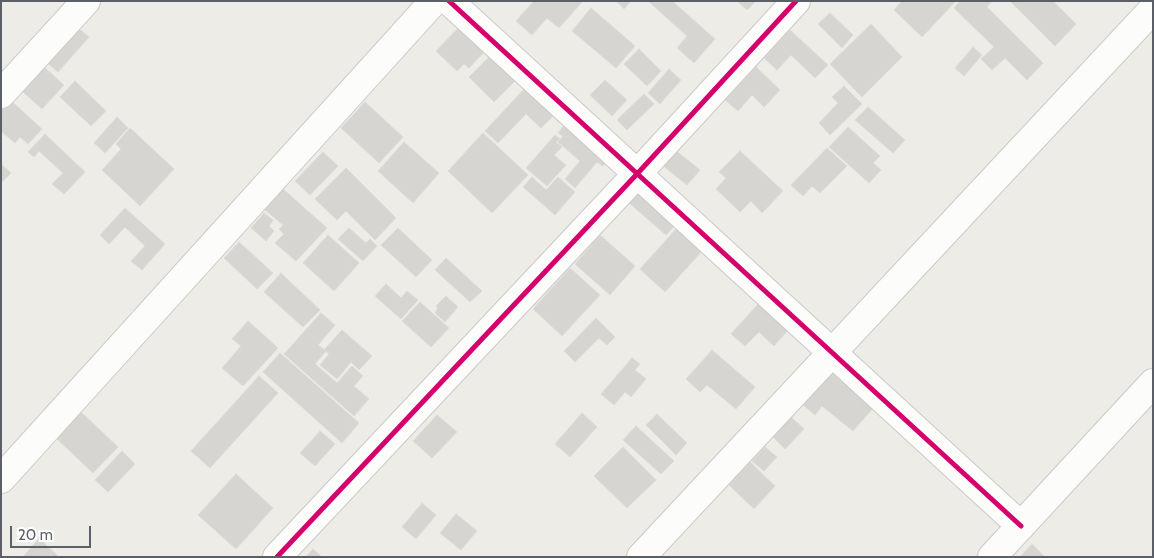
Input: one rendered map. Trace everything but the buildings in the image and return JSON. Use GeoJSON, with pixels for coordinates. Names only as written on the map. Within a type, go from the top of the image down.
{"type":"FeatureCollection","features":[{"type":"Feature","properties":{"kind":"street"},"geometry":{"type":"LineString","coordinates":[[1,94],[86,1]]}},
{"type":"Feature","properties":{"kind":"street"},"geometry":{"type":"LineString","coordinates":[[1,479],[434,1]]}},
{"type":"Feature","properties":{"kind":"street"},"geometry":{"type":"LineString","coordinates":[[449,1],[1021,526]]}},
{"type":"Feature","properties":{"kind":"street"},"geometry":{"type":"LineString","coordinates":[[277,557],[637,174],[796,1]]}},
{"type":"Feature","properties":{"kind":"street"},"geometry":{"type":"LineString","coordinates":[[641,557],[832,353],[1148,23]]}},
{"type":"Feature","properties":{"kind":"street"},"geometry":{"type":"LineString","coordinates":[[992,557],[1153,383]]}},
{"type":"Feature","properties":{"kind":"cycle path"},"geometry":{"type":"LineString","coordinates":[[449,1],[1021,526]]}},
{"type":"Feature","properties":{"kind":"cycle path"},"geometry":{"type":"LineString","coordinates":[[277,557],[637,174],[796,1]]}}]}
